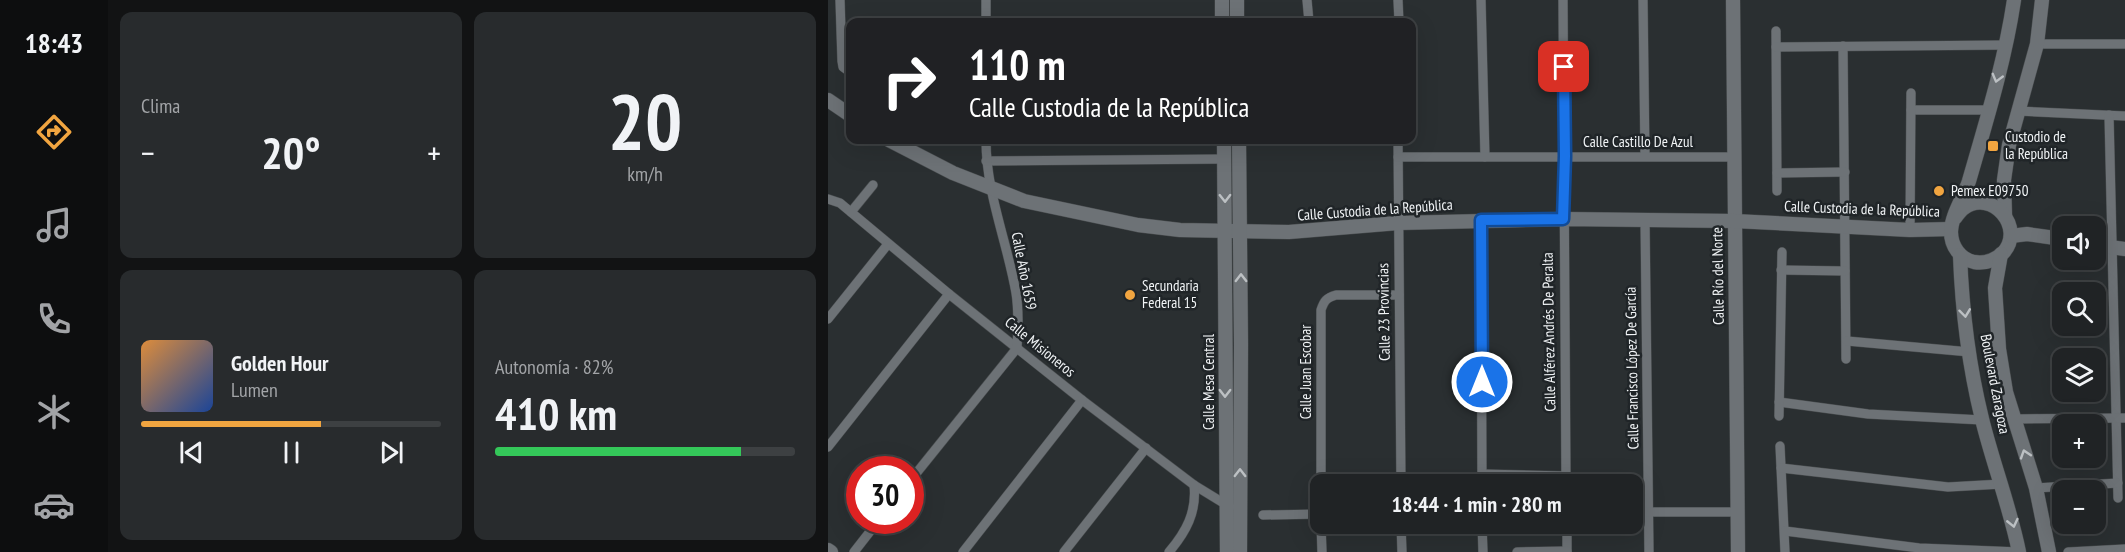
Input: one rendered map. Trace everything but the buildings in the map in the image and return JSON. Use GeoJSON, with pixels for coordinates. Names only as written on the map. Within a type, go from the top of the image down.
{"type":"FeatureCollection","features":[{"type":"Feature","properties":{"kind":"main road"},"geometry":{"type":"LineString","coordinates":[[1222,0],[1222,18]]}},
{"type":"Feature","properties":{"kind":"main road"},"geometry":{"type":"LineString","coordinates":[[1237,18],[1238,0]]}},
{"type":"Feature","properties":{"kind":"main road","name":"Calle Río del Norte"},"geometry":{"type":"LineString","coordinates":[[1733,0],[1738,552]]}},
{"type":"Feature","properties":{"kind":"main road"},"geometry":{"type":"LineString","coordinates":[[1953,223],[1964,208],[1982,203],[1999,209],[2009,222],[2011,236],[2009,243],[2001,254],[1986,262],[1976,262],[1960,255],[1952,243],[1953,223],[1966,193],[1989,110],[2006,45],[2014,0]]}},
{"type":"Feature","properties":{"kind":"main road"},"geometry":{"type":"LineString","coordinates":[[2005,215],[2004,180],[2009,145],[2037,44],[2042,0]]}},
{"type":"Feature","properties":{"kind":"main road"},"geometry":{"type":"LineString","coordinates":[[828,100],[846,113]]}},
{"type":"Feature","properties":{"kind":"main road","name":"Calle Custodia de la República"},"geometry":{"type":"LineString","coordinates":[[897,144],[953,173],[1024,201],[1138,225],[1180,230],[1289,232],[1398,223],[1563,219],[1734,221],[1910,230],[1953,223]]}},
{"type":"Feature","properties":{"kind":"main road","name":"Calle Mesa Central"},"geometry":{"type":"LineString","coordinates":[[1224,144],[1227,552]]}},
{"type":"Feature","properties":{"kind":"main road","name":"Calle Mesa Central"},"geometry":{"type":"LineString","coordinates":[[1239,144],[1240,552]]}},
{"type":"Feature","properties":{"kind":"main road"},"geometry":{"type":"LineString","coordinates":[[2011,236],[2027,234],[2052,238]]}},
{"type":"Feature","properties":{"kind":"main road","name":"Boulevard Zaragoza"},"geometry":{"type":"LineString","coordinates":[[2001,254],[1995,288],[1999,349],[2006,392],[2036,488],[2049,552]]}},
{"type":"Feature","properties":{"kind":"main road","name":"Boulevard Zaragoza"},"geometry":{"type":"LineString","coordinates":[[1960,255],[1961,286],[1982,420],[2002,484],[2019,552]]}},
{"type":"Feature","properties":{"kind":"street"},"geometry":{"type":"LineString","coordinates":[[840,0],[842,61],[846,69]]}},
{"type":"Feature","properties":{"kind":"street"},"geometry":{"type":"LineString","coordinates":[[986,0],[986,18]]}},
{"type":"Feature","properties":{"kind":"street"},"geometry":{"type":"LineString","coordinates":[[1307,0],[1309,18]]}},
{"type":"Feature","properties":{"kind":"street"},"geometry":{"type":"LineString","coordinates":[[1398,0],[1399,18]]}},
{"type":"Feature","properties":{"kind":"street"},"geometry":{"type":"LineString","coordinates":[[1482,0],[1485,157]]}},
{"type":"Feature","properties":{"kind":"street","name":"Calle Alférez Andrés De Peralta"},"geometry":{"type":"LineString","coordinates":[[1563,0],[1566,474]]}},
{"type":"Feature","properties":{"kind":"street"},"geometry":{"type":"LineString","coordinates":[[1643,0],[1645,156]]}},
{"type":"Feature","properties":{"kind":"street"},"geometry":{"type":"LineString","coordinates":[[1776,31],[1778,190]]}},
{"type":"Feature","properties":{"kind":"street"},"geometry":{"type":"LineString","coordinates":[[2037,44],[2125,44]]}},
{"type":"Feature","properties":{"kind":"street"},"geometry":{"type":"LineString","coordinates":[[1776,47],[2006,45]]}},
{"type":"Feature","properties":{"kind":"street"},"geometry":{"type":"LineString","coordinates":[[1843,46],[1846,359]]}},
{"type":"Feature","properties":{"kind":"street"},"geometry":{"type":"LineString","coordinates":[[1910,230],[1911,93]]}},
{"type":"Feature","properties":{"kind":"street"},"geometry":{"type":"LineString","coordinates":[[1911,110],[1989,110]]}},
{"type":"Feature","properties":{"kind":"street"},"geometry":{"type":"LineString","coordinates":[[2018,111],[2125,116]]}},
{"type":"Feature","properties":{"kind":"street"},"geometry":{"type":"LineString","coordinates":[[2109,116],[2119,248],[2118,498]]}},
{"type":"Feature","properties":{"kind":"street","name":"Calle Año 1659"},"geometry":{"type":"LineString","coordinates":[[986,144],[990,188],[1016,293],[1017,348]]}},
{"type":"Feature","properties":{"kind":"street","name":"Calle 23 Provincias"},"geometry":{"type":"LineString","coordinates":[[1398,144],[1401,474]]}},
{"type":"Feature","properties":{"kind":"street","name":"Calle Castillo De Azul"},"geometry":{"type":"LineString","coordinates":[[1398,157],[1734,157]]}},
{"type":"Feature","properties":{"kind":"street"},"geometry":{"type":"LineString","coordinates":[[986,160],[1224,159]]}},
{"type":"Feature","properties":{"kind":"street"},"geometry":{"type":"LineString","coordinates":[[1777,172],[1845,172]]}},
{"type":"Feature","properties":{"kind":"street"},"geometry":{"type":"LineString","coordinates":[[851,212],[873,185]]}},
{"type":"Feature","properties":{"kind":"street","name":"Calle Misioneros"},"geometry":{"type":"LineString","coordinates":[[828,199],[840,203],[1082,400],[1194,485],[1240,513]]}},
{"type":"Feature","properties":{"kind":"street","name":"Calle Francisco López De García"},"geometry":{"type":"LineString","coordinates":[[1645,219],[1649,552]]}},
{"type":"Feature","properties":{"kind":"street"},"geometry":{"type":"LineString","coordinates":[[1481,220],[1482,474]]}},
{"type":"Feature","properties":{"kind":"street"},"geometry":{"type":"LineString","coordinates":[[828,319],[888,244]]}},
{"type":"Feature","properties":{"kind":"street"},"geometry":{"type":"LineString","coordinates":[[1779,416],[1782,252]]}},
{"type":"Feature","properties":{"kind":"street"},"geometry":{"type":"LineString","coordinates":[[1781,270],[1845,271]]}},
{"type":"Feature","properties":{"kind":"street"},"geometry":{"type":"LineString","coordinates":[[828,447],[949,294]]}},
{"type":"Feature","properties":{"kind":"street","name":"Calle Juan Escobar"},"geometry":{"type":"LineString","coordinates":[[1321,474],[1321,310],[1323,302],[1335,295],[1399,295]]}},
{"type":"Feature","properties":{"kind":"street"},"geometry":{"type":"LineString","coordinates":[[1847,341],[1970,352]]}},
{"type":"Feature","properties":{"kind":"street"},"geometry":{"type":"LineString","coordinates":[[924,464],[1017,348]]}},
{"type":"Feature","properties":{"kind":"street"},"geometry":{"type":"LineString","coordinates":[[963,552],[1082,400]]}},
{"type":"Feature","properties":{"kind":"street"},"geometry":{"type":"LineString","coordinates":[[1779,402],[1868,414],[1982,420]]}},
{"type":"Feature","properties":{"kind":"street"},"geometry":{"type":"LineString","coordinates":[[2014,419],[2120,418]]}},
{"type":"Feature","properties":{"kind":"street"},"geometry":{"type":"LineString","coordinates":[[1780,446],[1785,552]]}},
{"type":"Feature","properties":{"kind":"street"},"geometry":{"type":"LineString","coordinates":[[1064,552],[1146,448]]}},
{"type":"Feature","properties":{"kind":"street"},"geometry":{"type":"LineString","coordinates":[[1781,468],[1948,487],[2002,484]]}},
{"type":"Feature","properties":{"kind":"street"},"geometry":{"type":"LineString","coordinates":[[2036,488],[2118,483]]}},
{"type":"Feature","properties":{"kind":"street"},"geometry":{"type":"LineString","coordinates":[[1169,552],[1184,533],[1190,520],[1196,497],[1194,485]]}},
{"type":"Feature","properties":{"kind":"street"},"geometry":{"type":"LineString","coordinates":[[1643,512],[1738,512]]}},
{"type":"Feature","properties":{"kind":"street"},"geometry":{"type":"LineString","coordinates":[[1263,515],[1310,514]]}},
{"type":"Feature","properties":{"kind":"street"},"geometry":{"type":"LineString","coordinates":[[1785,531],[1919,548],[2019,552]]}},
{"type":"Feature","properties":{"kind":"street"},"geometry":{"type":"LineString","coordinates":[[854,552],[868,534]]}},
{"type":"Feature","properties":{"kind":"street"},"geometry":{"type":"LineString","coordinates":[[1321,534],[1322,552]]}},
{"type":"Feature","properties":{"kind":"street"},"geometry":{"type":"LineString","coordinates":[[1401,534],[1402,552]]}},
{"type":"Feature","properties":{"kind":"street"},"geometry":{"type":"LineString","coordinates":[[1482,534],[1483,552]]}},
{"type":"Feature","properties":{"kind":"street"},"geometry":{"type":"LineString","coordinates":[[1517,552],[1567,551],[1567,534]]}},
{"type":"Feature","properties":{"kind":"street"},"geometry":{"type":"LineString","coordinates":[[2068,552],[2125,549]]}},
{"type":"Feature","properties":{"kind":"place","name":"Custodio de la República"},"geometry":{"type":"Point","coordinates":[1993,146]}},
{"type":"Feature","properties":{"kind":"place","name":"Pemex E09750"},"geometry":{"type":"Point","coordinates":[1939,191]}},
{"type":"Feature","properties":{"kind":"place","name":"Secundaria Federal 15"},"geometry":{"type":"Point","coordinates":[1130,295]}},
{"type":"Feature","properties":{"kind":"route"},"geometry":{"type":"LineString","coordinates":[[1482,382],[1481,220],[1563,219],[1564,67]]}}]}
